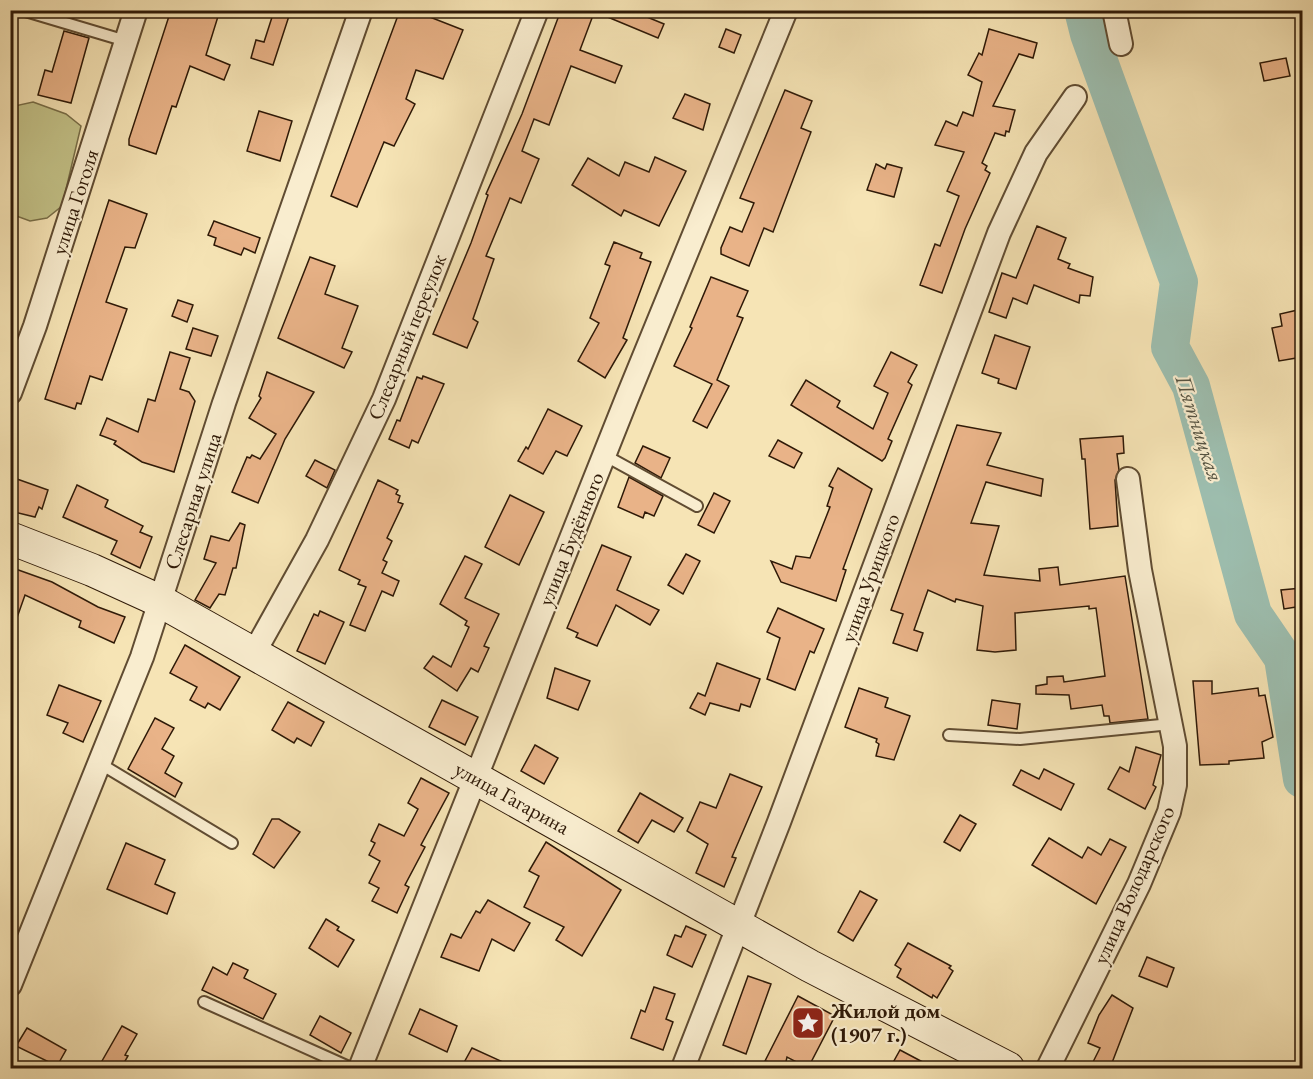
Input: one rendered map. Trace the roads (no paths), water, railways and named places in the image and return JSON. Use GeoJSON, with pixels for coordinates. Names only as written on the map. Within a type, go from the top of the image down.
{"type":"FeatureCollection","features":[{"type":"Feature","properties":{"kind":"main road","name":"улица Гагарина"},"geometry":{"type":"LineString","coordinates":[[10,538],[92,570],[160,601],[738,925],[1008,1068]]}},
{"type":"Feature","properties":{"kind":"street","name":"улица Гоголя"},"geometry":{"type":"LineString","coordinates":[[10,393],[35,326],[136,10]]}},
{"type":"Feature","properties":{"kind":"street","name":"Слесарная улица"},"geometry":{"type":"LineString","coordinates":[[10,985],[136,672],[228,392],[361,10]]}},
{"type":"Feature","properties":{"kind":"street","name":"Слесарный переулок"},"geometry":{"type":"LineString","coordinates":[[254,653],[317,540],[384,399],[537,10]]}},
{"type":"Feature","properties":{"kind":"street","name":"улица Будённого"},"geometry":{"type":"LineString","coordinates":[[360,1068],[604,455],[786,10]]}},
{"type":"Feature","properties":{"kind":"street"},"geometry":{"type":"LineString","coordinates":[[1114,10],[1121,44]]}},
{"type":"Feature","properties":{"kind":"street","name":"улица Урицкого"},"geometry":{"type":"LineString","coordinates":[[683,1068],[999,233],[1036,153],[1076,97]]}},
{"type":"Feature","properties":{"kind":"street","name":"улица Володарского"},"geometry":{"type":"LineString","coordinates":[[1048,1068],[1139,884],[1169,812],[1177,766],[1171,724],[1140,570],[1128,479]]}},
{"type":"Feature","properties":{"kind":"lane"},"geometry":{"type":"LineString","coordinates":[[22,10],[126,41]]}},
{"type":"Feature","properties":{"kind":"lane"},"geometry":{"type":"LineString","coordinates":[[604,455],[697,506]]}},
{"type":"Feature","properties":{"kind":"lane"},"geometry":{"type":"LineString","coordinates":[[950,735],[1020,739],[1171,724]]}},
{"type":"Feature","properties":{"kind":"lane"},"geometry":{"type":"LineString","coordinates":[[99,763],[232,843]]}},
{"type":"Feature","properties":{"kind":"lane"},"geometry":{"type":"LineString","coordinates":[[204,1002],[351,1068]]}},
{"type":"Feature","properties":{"kind":"waterway","name":"Пятницкая"},"geometry":{"type":"LineString","coordinates":[[1083,10],[1089,34],[1179,282],[1170,347],[1191,386],[1253,614],[1283,658],[1302,779]]}},
{"type":"Feature","properties":{"kind":"place","name":"Жилой дом (1907 г.)"},"geometry":{"type":"Point","coordinates":[808,1023]}}]}
